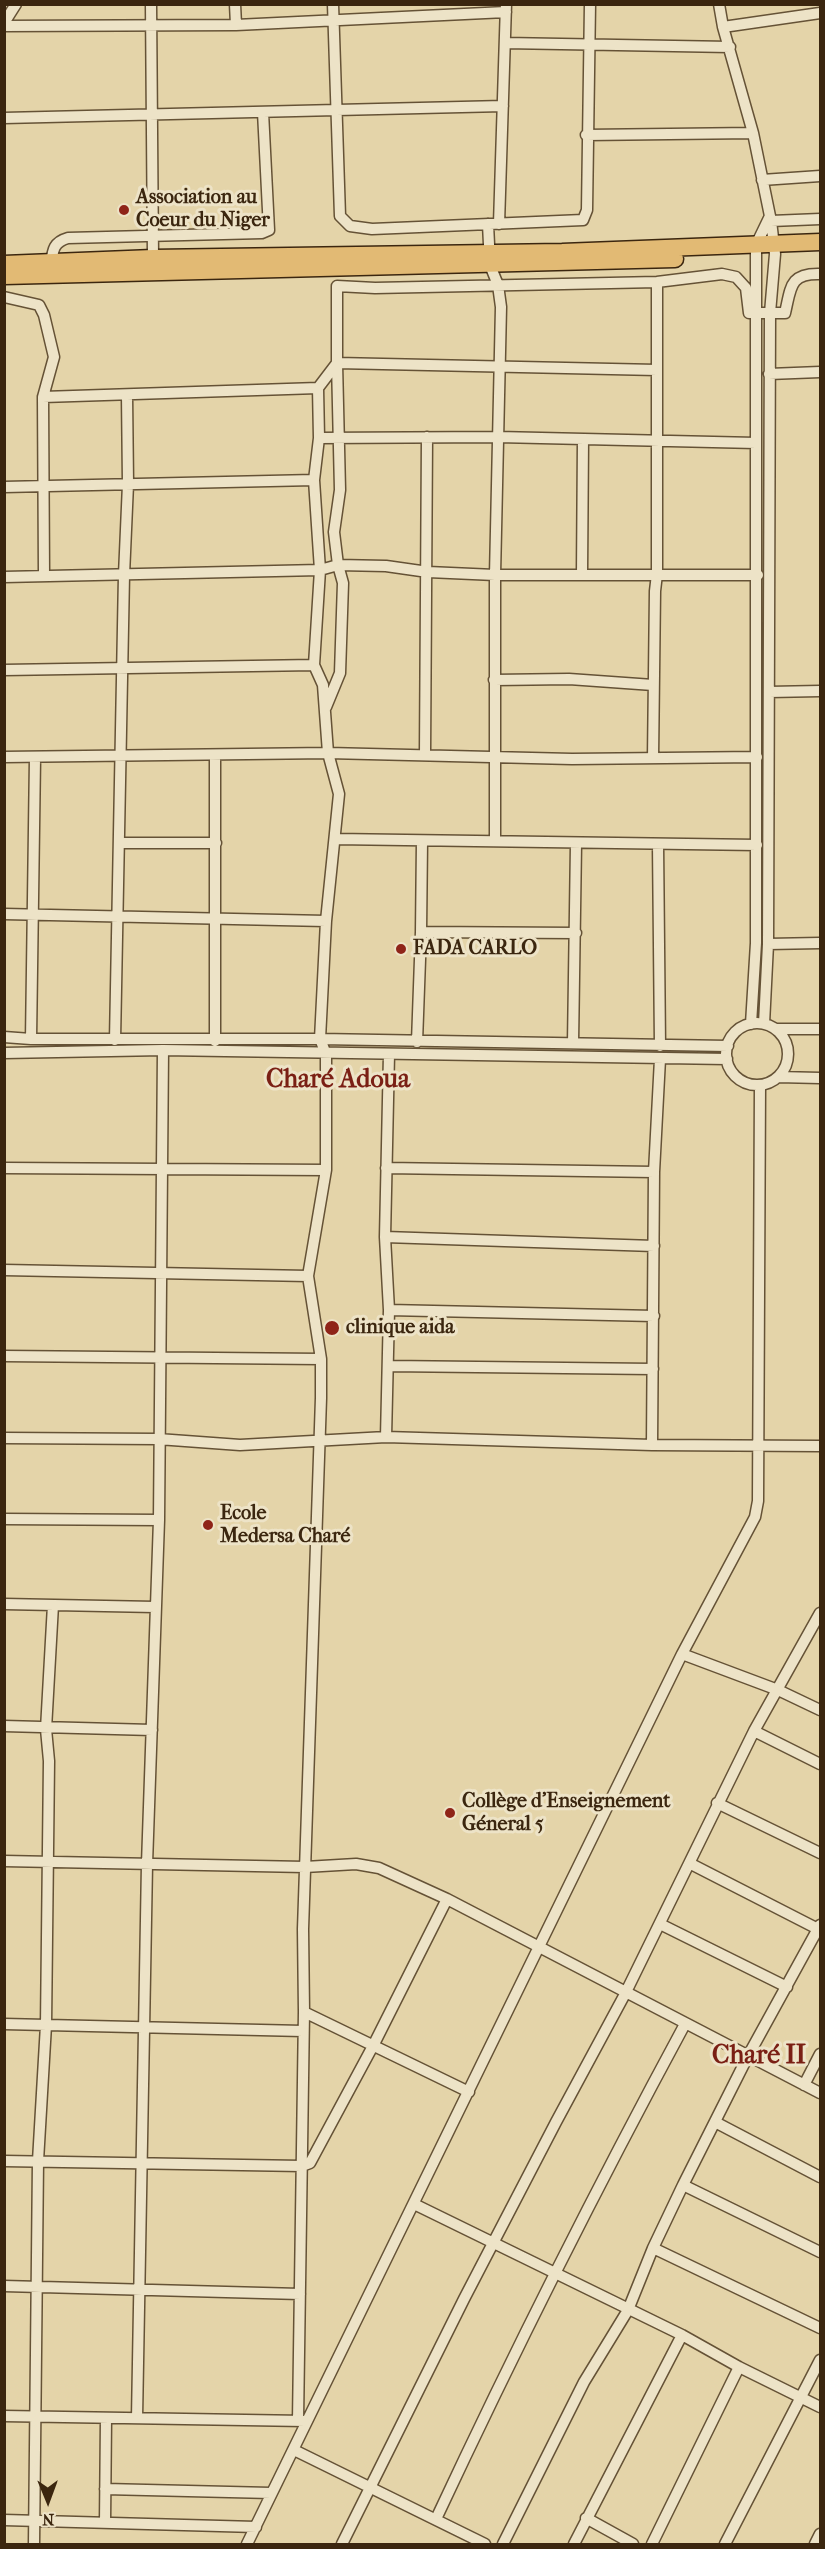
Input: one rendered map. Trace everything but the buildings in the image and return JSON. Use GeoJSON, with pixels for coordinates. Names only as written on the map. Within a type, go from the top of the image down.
{"type":"FeatureCollection","features":[{"type":"Feature","properties":{"kind":"highway"},"geometry":{"type":"LineString","coordinates":[[775,250],[820,242]]}},
{"type":"Feature","properties":{"kind":"highway"},"geometry":{"type":"LineString","coordinates":[[4,264],[153,258],[652,261],[756,250],[820,254]]}},
{"type":"Feature","properties":{"kind":"highway"},"geometry":{"type":"LineString","coordinates":[[4,276],[489,259]]}},
{"type":"Feature","properties":{"kind":"street"},"geometry":{"type":"LineString","coordinates":[[4,24],[16,4]]}},
{"type":"Feature","properties":{"kind":"street"},"geometry":{"type":"LineString","coordinates":[[152,4],[153,258]]}},
{"type":"Feature","properties":{"kind":"street"},"geometry":{"type":"LineString","coordinates":[[236,4],[236,25]]}},
{"type":"Feature","properties":{"kind":"street"},"geometry":{"type":"LineString","coordinates":[[333,4],[340,216],[345,223],[372,229],[583,220],[587,210],[586,135],[590,4]]}},
{"type":"Feature","properties":{"kind":"street"},"geometry":{"type":"LineString","coordinates":[[719,4],[723,27],[753,133],[775,250],[770,314],[769,374],[768,944],[764,1024]]}},
{"type":"Feature","properties":{"kind":"street"},"geometry":{"type":"LineString","coordinates":[[4,24],[236,25],[506,8],[503,106],[489,259],[498,285],[501,307],[495,575],[495,840]]}},
{"type":"Feature","properties":{"kind":"street"},"geometry":{"type":"LineString","coordinates":[[723,27],[820,13]]}},
{"type":"Feature","properties":{"kind":"street"},"geometry":{"type":"LineString","coordinates":[[505,43],[730,47]]}},
{"type":"Feature","properties":{"kind":"street"},"geometry":{"type":"LineString","coordinates":[[4,118],[503,106]]}},
{"type":"Feature","properties":{"kind":"street"},"geometry":{"type":"LineString","coordinates":[[51,263],[53,248],[60,240],[68,238],[262,233],[269,230],[263,112]]}},
{"type":"Feature","properties":{"kind":"street"},"geometry":{"type":"LineString","coordinates":[[586,135],[753,133]]}},
{"type":"Feature","properties":{"kind":"street"},"geometry":{"type":"LineString","coordinates":[[762,180],[820,176]]}},
{"type":"Feature","properties":{"kind":"street"},"geometry":{"type":"LineString","coordinates":[[770,219],[820,219]]}},
{"type":"Feature","properties":{"kind":"street"},"geometry":{"type":"LineString","coordinates":[[751,1024],[756,943],[758,313],[756,250],[770,219]]}},
{"type":"Feature","properties":{"kind":"street"},"geometry":{"type":"LineString","coordinates":[[326,707],[340,673],[343,583],[334,532],[340,490],[337,286],[375,288],[657,282],[722,274],[736,277],[746,288],[749,313],[770,314],[785,313],[793,282],[800,276],[820,274]]}},
{"type":"Feature","properties":{"kind":"street"},"geometry":{"type":"LineString","coordinates":[[653,758],[652,685],[657,574],[657,282]]}},
{"type":"Feature","properties":{"kind":"street"},"geometry":{"type":"LineString","coordinates":[[4,297],[39,305],[44,315],[54,357],[43,398],[44,575]]}},
{"type":"Feature","properties":{"kind":"street"},"geometry":{"type":"LineString","coordinates":[[337,363],[657,370]]}},
{"type":"Feature","properties":{"kind":"street"},"geometry":{"type":"LineString","coordinates":[[303,2421],[300,2294],[303,1929],[321,1359],[308,1276],[326,1170],[326,1054],[320,1039],[326,921],[339,794],[328,753],[323,685],[314,665],[320,570],[314,480],[319,438],[318,388],[337,363]]}},
{"type":"Feature","properties":{"kind":"street"},"geometry":{"type":"LineString","coordinates":[[769,374],[820,372]]}},
{"type":"Feature","properties":{"kind":"street"},"geometry":{"type":"LineString","coordinates":[[43,398],[318,388]]}},
{"type":"Feature","properties":{"kind":"street"},"geometry":{"type":"LineString","coordinates":[[115,1040],[124,575],[128,484],[127,395]]}},
{"type":"Feature","properties":{"kind":"street"},"geometry":{"type":"LineString","coordinates":[[425,754],[428,437]]}},
{"type":"Feature","properties":{"kind":"street"},"geometry":{"type":"LineString","coordinates":[[319,438],[498,437],[756,443]]}},
{"type":"Feature","properties":{"kind":"street"},"geometry":{"type":"LineString","coordinates":[[582,574],[584,439]]}},
{"type":"Feature","properties":{"kind":"street"},"geometry":{"type":"LineString","coordinates":[[4,487],[42,488],[314,480]]}},
{"type":"Feature","properties":{"kind":"street"},"geometry":{"type":"LineString","coordinates":[[4,577],[320,570],[338,565],[386,566],[428,572],[495,575],[758,575]]}},
{"type":"Feature","properties":{"kind":"street"},"geometry":{"type":"LineString","coordinates":[[4,670],[314,665]]}},
{"type":"Feature","properties":{"kind":"street"},"geometry":{"type":"LineString","coordinates":[[494,680],[568,679],[652,685]]}},
{"type":"Feature","properties":{"kind":"street"},"geometry":{"type":"LineString","coordinates":[[769,692],[820,691]]}},
{"type":"Feature","properties":{"kind":"street"},"geometry":{"type":"LineString","coordinates":[[4,757],[328,753],[757,758]]}},
{"type":"Feature","properties":{"kind":"street"},"geometry":{"type":"LineString","coordinates":[[215,756],[215,1041]]}},
{"type":"Feature","properties":{"kind":"street"},"geometry":{"type":"LineString","coordinates":[[31,1040],[35,758]]}},
{"type":"Feature","properties":{"kind":"street"},"geometry":{"type":"LineString","coordinates":[[335,839],[756,845]]}},
{"type":"Feature","properties":{"kind":"street"},"geometry":{"type":"LineString","coordinates":[[417,1042],[422,841]]}},
{"type":"Feature","properties":{"kind":"street"},"geometry":{"type":"LineString","coordinates":[[120,843],[216,843]]}},
{"type":"Feature","properties":{"kind":"street"},"geometry":{"type":"LineString","coordinates":[[573,1043],[576,844]]}},
{"type":"Feature","properties":{"kind":"street"},"geometry":{"type":"LineString","coordinates":[[658,844],[660,1046]]}},
{"type":"Feature","properties":{"kind":"street"},"geometry":{"type":"LineString","coordinates":[[4,914],[326,921]]}},
{"type":"Feature","properties":{"kind":"street"},"geometry":{"type":"LineString","coordinates":[[421,932],[576,933]]}},
{"type":"Feature","properties":{"kind":"street"},"geometry":{"type":"LineString","coordinates":[[768,944],[820,943]]}},
{"type":"Feature","properties":{"kind":"street"},"geometry":{"type":"LineString","coordinates":[[778,1077],[787,1062],[788,1049],[784,1038],[775,1029],[764,1024],[751,1024],[736,1032],[728,1046],[727,1059],[732,1071],[741,1080],[760,1084],[778,1077],[820,1078]]}},
{"type":"Feature","properties":{"kind":"street"},"geometry":{"type":"LineString","coordinates":[[775,1029],[820,1029]]}},
{"type":"Feature","properties":{"kind":"street"},"geometry":{"type":"LineString","coordinates":[[4,1037],[31,1040],[320,1039],[728,1046]]}},
{"type":"Feature","properties":{"kind":"street"},"geometry":{"type":"LineString","coordinates":[[4,1053],[163,1050],[727,1059]]}},
{"type":"Feature","properties":{"kind":"street"},"geometry":{"type":"LineString","coordinates":[[137,2418],[147,1864],[159,1520],[159,1272],[163,1050]]}},
{"type":"Feature","properties":{"kind":"street"},"geometry":{"type":"LineString","coordinates":[[386,1437],[389,1310],[385,1237],[389,1054]]}},
{"type":"Feature","properties":{"kind":"street"},"geometry":{"type":"LineString","coordinates":[[652,1445],[654,1172],[660,1059]]}},
{"type":"Feature","properties":{"kind":"street"},"geometry":{"type":"LineString","coordinates":[[247,2544],[294,2450],[303,2421],[414,2204],[682,1654],[755,1516],[758,1501],[760,1084]]}},
{"type":"Feature","properties":{"kind":"street"},"geometry":{"type":"LineString","coordinates":[[4,1168],[326,1170]]}},
{"type":"Feature","properties":{"kind":"street"},"geometry":{"type":"LineString","coordinates":[[386,1168],[654,1172]]}},
{"type":"Feature","properties":{"kind":"street"},"geometry":{"type":"LineString","coordinates":[[385,1237],[654,1246]]}},
{"type":"Feature","properties":{"kind":"street"},"geometry":{"type":"LineString","coordinates":[[4,1270],[308,1276]]}},
{"type":"Feature","properties":{"kind":"street"},"geometry":{"type":"LineString","coordinates":[[389,1310],[654,1316]]}},
{"type":"Feature","properties":{"kind":"street"},"geometry":{"type":"LineString","coordinates":[[4,1356],[321,1359]]}},
{"type":"Feature","properties":{"kind":"street"},"geometry":{"type":"LineString","coordinates":[[389,1366],[652,1369]]}},
{"type":"Feature","properties":{"kind":"street"},"geometry":{"type":"LineString","coordinates":[[4,1438],[158,1438],[240,1444],[386,1437],[652,1445],[820,1446]]}},
{"type":"Feature","properties":{"kind":"street"},"geometry":{"type":"LineString","coordinates":[[4,1519],[159,1520]]}},
{"type":"Feature","properties":{"kind":"street"},"geometry":{"type":"LineString","coordinates":[[4,1605],[155,1607]]}},
{"type":"Feature","properties":{"kind":"street"},"geometry":{"type":"LineString","coordinates":[[34,2544],[38,2161],[46,2025],[49,1761],[46,1729],[53,1605]]}},
{"type":"Feature","properties":{"kind":"street"},"geometry":{"type":"LineString","coordinates":[[342,2544],[494,2243],[691,1864],[717,1803],[820,1613]]}},
{"type":"Feature","properties":{"kind":"street"},"geometry":{"type":"LineString","coordinates":[[682,1654],[778,1690],[820,1710]]}},
{"type":"Feature","properties":{"kind":"street"},"geometry":{"type":"LineString","coordinates":[[4,1726],[46,1729],[152,1730]]}},
{"type":"Feature","properties":{"kind":"street"},"geometry":{"type":"LineString","coordinates":[[754,1731],[820,1764]]}},
{"type":"Feature","properties":{"kind":"street"},"geometry":{"type":"LineString","coordinates":[[717,1803],[820,1854]]}},
{"type":"Feature","properties":{"kind":"street"},"geometry":{"type":"LineString","coordinates":[[4,1861],[305,1867],[342,1864],[369,1865],[447,1899],[820,2094]]}},
{"type":"Feature","properties":{"kind":"street"},"geometry":{"type":"LineString","coordinates":[[503,2544],[584,2382],[628,2310],[653,2248],[683,2185],[748,2056],[819,1927],[691,1864]]}},
{"type":"Feature","properties":{"kind":"street"},"geometry":{"type":"LineString","coordinates":[[4,2161],[302,2166],[312,2162],[447,1899]]}},
{"type":"Feature","properties":{"kind":"street"},"geometry":{"type":"LineString","coordinates":[[660,1924],[788,1986]]}},
{"type":"Feature","properties":{"kind":"street"},"geometry":{"type":"LineString","coordinates":[[304,2012],[469,2092]]}},
{"type":"Feature","properties":{"kind":"street"},"geometry":{"type":"LineString","coordinates":[[4,2024],[303,2031]]}},
{"type":"Feature","properties":{"kind":"street"},"geometry":{"type":"LineString","coordinates":[[436,2519],[492,2400],[626,2134],[685,2024]]}},
{"type":"Feature","properties":{"kind":"street"},"geometry":{"type":"LineString","coordinates":[[804,2085],[820,2054]]}},
{"type":"Feature","properties":{"kind":"street"},"geometry":{"type":"LineString","coordinates":[[715,2122],[820,2177]]}},
{"type":"Feature","properties":{"kind":"street"},"geometry":{"type":"LineString","coordinates":[[683,2185],[820,2252]]}},
{"type":"Feature","properties":{"kind":"street"},"geometry":{"type":"LineString","coordinates":[[414,2204],[555,2275],[682,2335],[820,2407]]}},
{"type":"Feature","properties":{"kind":"street"},"geometry":{"type":"LineString","coordinates":[[653,2248],[820,2328]]}},
{"type":"Feature","properties":{"kind":"street"},"geometry":{"type":"LineString","coordinates":[[4,2286],[300,2294]]}},
{"type":"Feature","properties":{"kind":"street"},"geometry":{"type":"LineString","coordinates":[[574,2544],[682,2335]]}},
{"type":"Feature","properties":{"kind":"street"},"geometry":{"type":"LineString","coordinates":[[725,2544],[820,2360]]}},
{"type":"Feature","properties":{"kind":"street"},"geometry":{"type":"LineString","coordinates":[[652,2544],[740,2367]]}},
{"type":"Feature","properties":{"kind":"street"},"geometry":{"type":"LineString","coordinates":[[4,2416],[303,2421]]}},
{"type":"Feature","properties":{"kind":"street"},"geometry":{"type":"LineString","coordinates":[[105,2523],[106,2418]]}},
{"type":"Feature","properties":{"kind":"street"},"geometry":{"type":"LineString","coordinates":[[294,2450],[485,2544]]}},
{"type":"Feature","properties":{"kind":"street"},"geometry":{"type":"LineString","coordinates":[[105,2489],[272,2493]]}},
{"type":"Feature","properties":{"kind":"street"},"geometry":{"type":"LineString","coordinates":[[586,2518],[633,2544]]}},
{"type":"Feature","properties":{"kind":"street"},"geometry":{"type":"LineString","coordinates":[[4,2520],[256,2527]]}},
{"type":"Feature","properties":{"kind":"street"},"geometry":{"type":"LineString","coordinates":[[815,2544],[820,2534]]}},
{"type":"Feature","properties":{"kind":"place","name":"Association au Coeur du Niger"},"geometry":{"type":"Point","coordinates":[124,210]}},
{"type":"Feature","properties":{"kind":"place","name":"FADA CARLO"},"geometry":{"type":"Point","coordinates":[401,949]}},
{"type":"Feature","properties":{"kind":"place","name":"clinique aida"},"geometry":{"type":"Point","coordinates":[332,1328]}},
{"type":"Feature","properties":{"kind":"place","name":"Ecole Medersa Charé"},"geometry":{"type":"Point","coordinates":[208,1525]}},
{"type":"Feature","properties":{"kind":"place","name":"Collège d'Enseignement Géneral 5"},"geometry":{"type":"Point","coordinates":[450,1813]}},
{"type":"Feature","properties":{"kind":"district","name":"Charé Adoua"},"geometry":{"type":"Point","coordinates":[338,1081]}},
{"type":"Feature","properties":{"kind":"district","name":"Charé II"},"geometry":{"type":"Point","coordinates":[759,2057]}}]}
